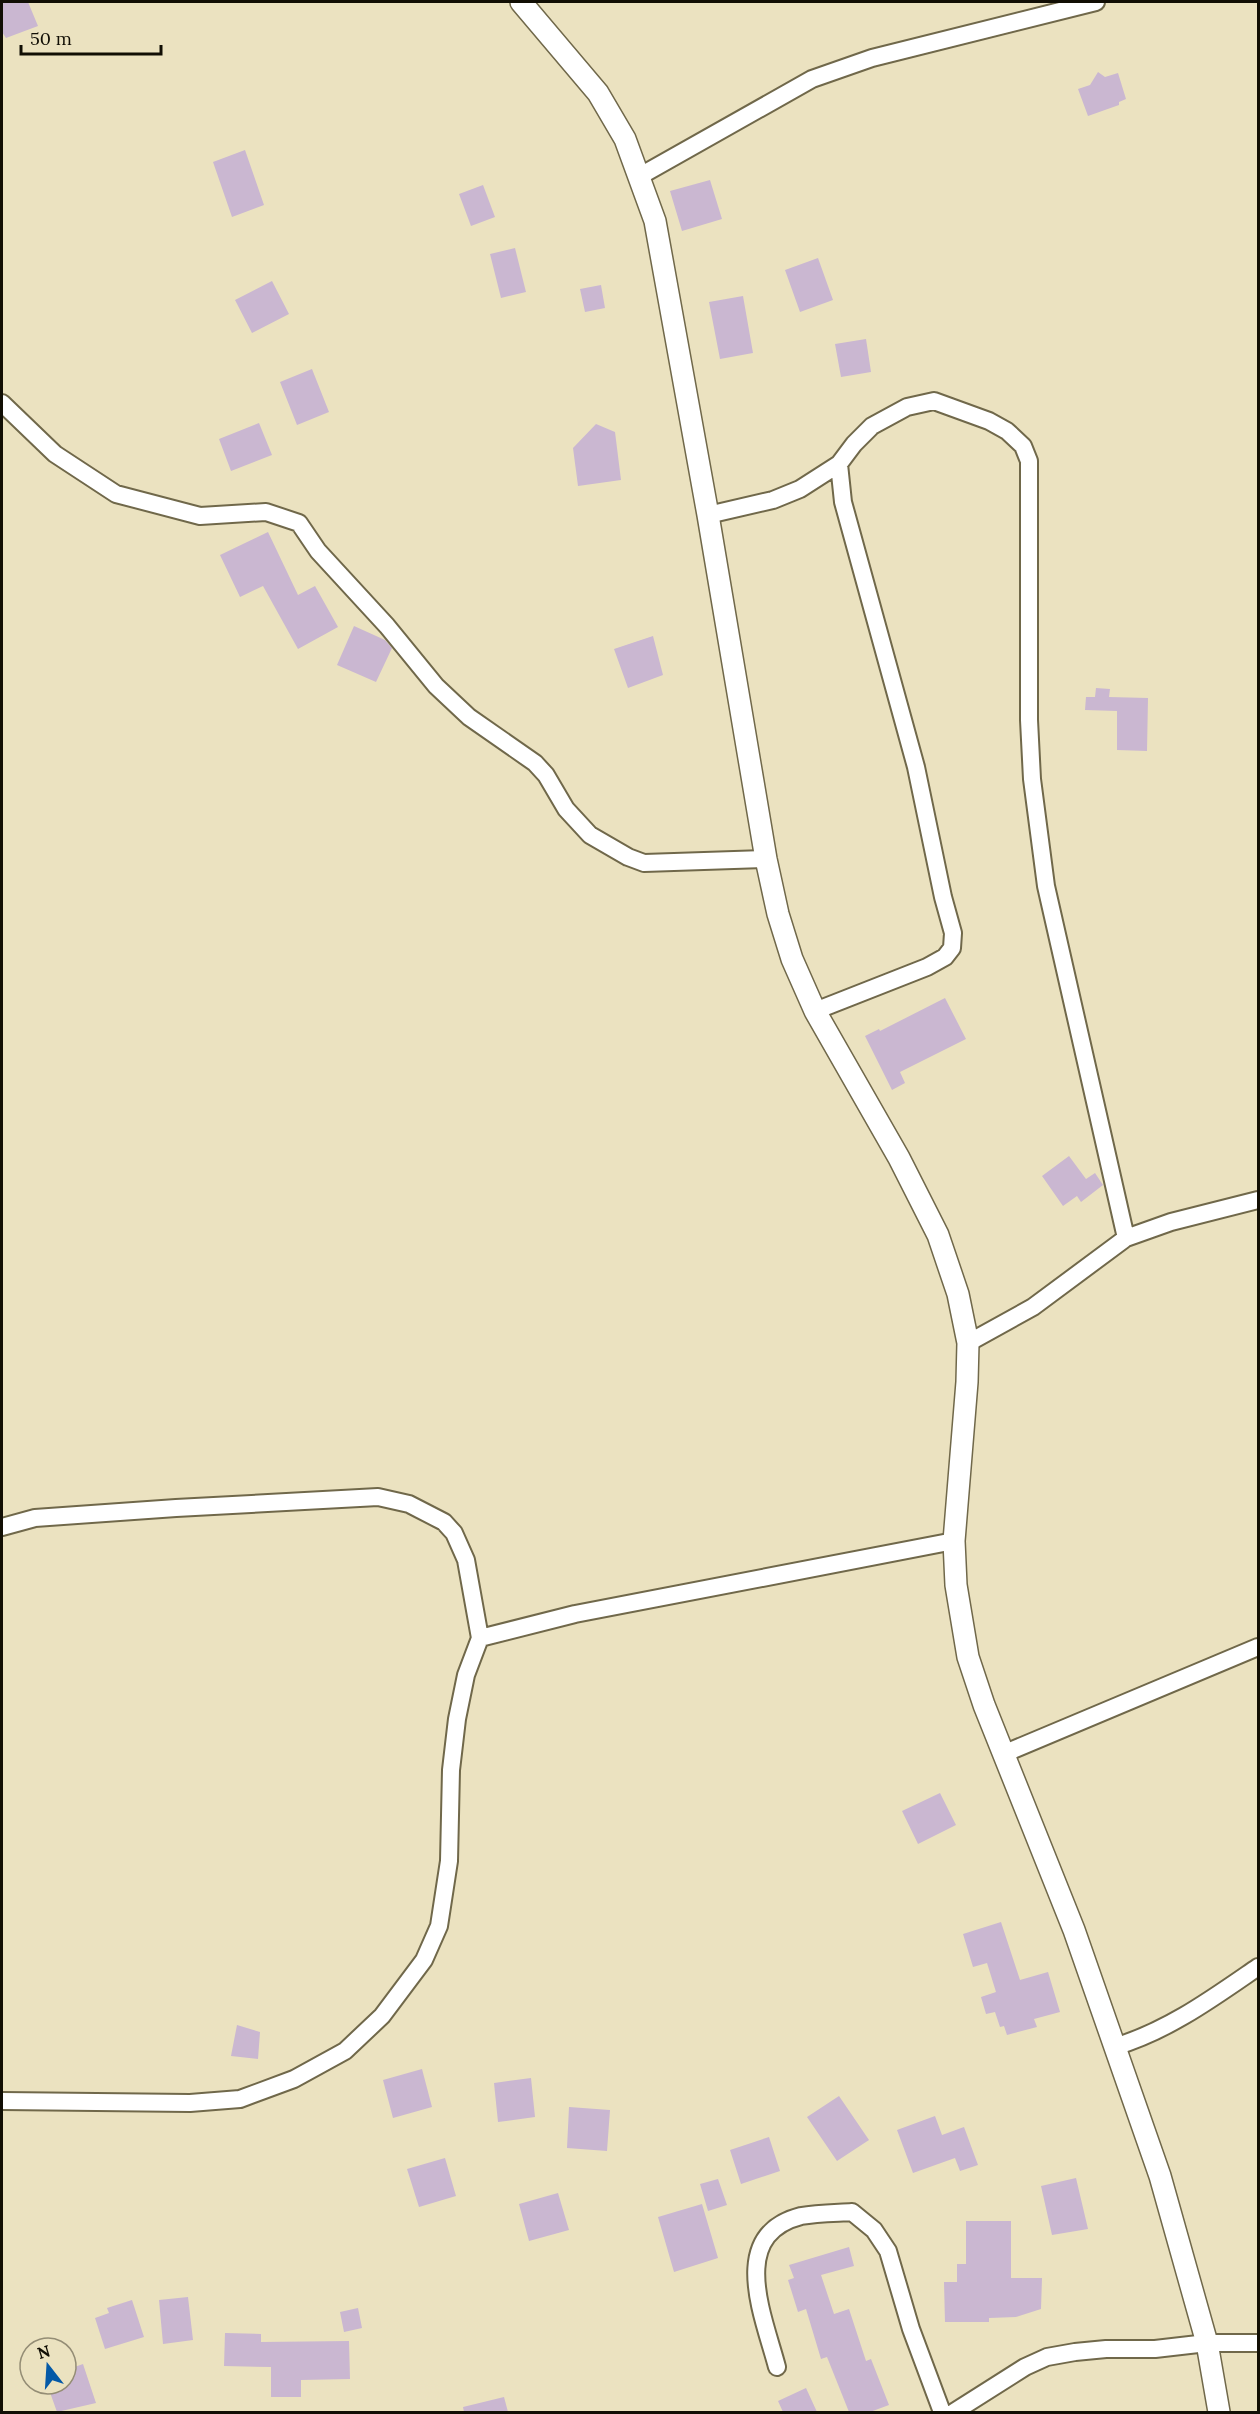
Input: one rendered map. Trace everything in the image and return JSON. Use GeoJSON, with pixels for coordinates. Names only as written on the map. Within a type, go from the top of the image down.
{"type":"FeatureCollection","features":[{"type":"Feature","properties":{"kind":"street"},"geometry":{"type":"LineString","coordinates":[[522,2],[598,93],[625,139],[655,221],[708,515],[766,859],[785,936],[816,1011],[899,1158],[938,1235],[958,1294],[968,1343],[954,1541],[956,1585],[968,1657],[1003,1754],[1074,1930],[1160,2176],[1207,2343],[1219,2412]]}},
{"type":"Feature","properties":{"kind":"street"},"geometry":{"type":"LineString","coordinates":[[640,176],[812,79],[872,58],[1096,2]]}},
{"type":"Feature","properties":{"kind":"street"},"geometry":{"type":"LineString","coordinates":[[708,515],[773,500],[800,489],[839,464],[872,426],[907,406],[934,400],[989,421],[1007,431],[1023,446],[1029,461],[1029,720],[1032,779],[1046,886],[1126,1238]]}},
{"type":"Feature","properties":{"kind":"street"},"geometry":{"type":"LineString","coordinates":[[2,403],[23,426],[55,454],[116,494],[200,516],[266,512],[299,523],[318,551],[387,626],[436,686],[469,717],[535,764],[546,775],[566,809],[590,835],[605,845],[644,863],[766,859]]}},
{"type":"Feature","properties":{"kind":"street"},"geometry":{"type":"LineString","coordinates":[[816,1011],[927,967],[945,957],[952,948],[953,933],[943,897],[916,767],[843,502],[838,472],[839,464]]}},
{"type":"Feature","properties":{"kind":"street"},"geometry":{"type":"LineString","coordinates":[[968,1343],[1033,1306],[1126,1238],[1181,1220],[1258,1200]]}},
{"type":"Feature","properties":{"kind":"street"},"geometry":{"type":"LineString","coordinates":[[2,1527],[35,1518],[176,1508],[378,1497],[409,1504],[444,1522],[454,1533],[466,1560],[480,1638],[466,1675],[457,1719],[451,1770],[449,1861],[439,1926],[424,1960],[382,2016],[345,2051],[294,2079],[240,2099],[190,2103],[2,2101]]}},
{"type":"Feature","properties":{"kind":"street"},"geometry":{"type":"LineString","coordinates":[[480,1638],[575,1614],[954,1541]]}},
{"type":"Feature","properties":{"kind":"street"},"geometry":{"type":"LineString","coordinates":[[1003,1754],[1258,1647]]}},
{"type":"Feature","properties":{"kind":"street"},"geometry":{"type":"LineString","coordinates":[[1114,2047],[1142,2038],[1175,2022],[1258,1967]]}},
{"type":"Feature","properties":{"kind":"street"},"geometry":{"type":"LineString","coordinates":[[777,2367],[754,2278],[757,2251],[773,2229],[801,2217],[852,2212],[874,2230],[888,2251],[911,2329],[942,2412]]}},
{"type":"Feature","properties":{"kind":"street"},"geometry":{"type":"LineString","coordinates":[[954,2412],[1025,2367],[1047,2357],[1075,2352],[1155,2349],[1207,2343],[1258,2343]]}},
{"type":"Feature","properties":{"kind":"building"},"geometry":{"type":"Polygon","coordinates":[[[2,2],[28,2],[38,26],[6,38],[2,32],[2,2]]]}},
{"type":"Feature","properties":{"kind":"building"},"geometry":{"type":"Polygon","coordinates":[[[1098,72],[1105,77],[1118,73],[1126,99],[1119,102],[1119,105],[1088,116],[1078,89],[1090,85],[1098,72]]]}},
{"type":"Feature","properties":{"kind":"building"},"geometry":{"type":"Polygon","coordinates":[[[245,150],[264,205],[232,217],[213,162],[245,150]]]}},
{"type":"Feature","properties":{"kind":"building"},"geometry":{"type":"Polygon","coordinates":[[[710,180],[722,219],[682,231],[670,191],[710,180]]]}},
{"type":"Feature","properties":{"kind":"building"},"geometry":{"type":"Polygon","coordinates":[[[483,185],[495,217],[471,226],[459,194],[483,185]]]}},
{"type":"Feature","properties":{"kind":"building"},"geometry":{"type":"Polygon","coordinates":[[[515,248],[526,292],[501,298],[490,254],[515,248]]]}},
{"type":"Feature","properties":{"kind":"building"},"geometry":{"type":"Polygon","coordinates":[[[818,258],[833,300],[800,312],[785,270],[818,258]]]}},
{"type":"Feature","properties":{"kind":"building"},"geometry":{"type":"Polygon","coordinates":[[[272,281],[289,314],[252,333],[235,300],[272,281]]]}},
{"type":"Feature","properties":{"kind":"building"},"geometry":{"type":"Polygon","coordinates":[[[601,285],[605,308],[585,312],[580,289],[601,285]]]}},
{"type":"Feature","properties":{"kind":"building"},"geometry":{"type":"Polygon","coordinates":[[[743,296],[753,353],[720,359],[709,302],[743,296]]]}},
{"type":"Feature","properties":{"kind":"building"},"geometry":{"type":"Polygon","coordinates":[[[866,339],[871,372],[841,377],[835,344],[866,339]]]}},
{"type":"Feature","properties":{"kind":"building"},"geometry":{"type":"Polygon","coordinates":[[[312,369],[329,412],[297,425],[280,382],[312,369]]]}},
{"type":"Feature","properties":{"kind":"building"},"geometry":{"type":"Polygon","coordinates":[[[259,423],[272,455],[231,471],[219,439],[259,423]]]}},
{"type":"Feature","properties":{"kind":"building"},"geometry":{"type":"Polygon","coordinates":[[[596,424],[615,432],[621,480],[578,486],[573,448],[596,424]]]}},
{"type":"Feature","properties":{"kind":"building"},"geometry":{"type":"Polygon","coordinates":[[[268,532],[298,595],[315,586],[338,627],[298,649],[263,586],[240,597],[220,555],[268,532]]]}},
{"type":"Feature","properties":{"kind":"building"},"geometry":{"type":"Polygon","coordinates":[[[354,626],[385,640],[392,648],[376,682],[337,665],[354,626]]]}},
{"type":"Feature","properties":{"kind":"building"},"geometry":{"type":"Polygon","coordinates":[[[653,636],[663,675],[628,688],[614,649],[653,636]]]}},
{"type":"Feature","properties":{"kind":"building"},"geometry":{"type":"Polygon","coordinates":[[[1096,688],[1110,689],[1109,697],[1148,698],[1147,751],[1117,750],[1117,711],[1085,710],[1086,697],[1095,697],[1096,688]]]}},
{"type":"Feature","properties":{"kind":"building"},"geometry":{"type":"Polygon","coordinates":[[[945,998],[966,1039],[900,1072],[905,1083],[892,1090],[865,1036],[879,1029],[880,1031],[945,998]]]}},
{"type":"Feature","properties":{"kind":"building"},"geometry":{"type":"Polygon","coordinates":[[[1069,1156],[1086,1179],[1095,1173],[1103,1185],[1081,1202],[1077,1196],[1063,1206],[1042,1176],[1069,1156]]]}},
{"type":"Feature","properties":{"kind":"building"},"geometry":{"type":"Polygon","coordinates":[[[940,1793],[956,1825],[918,1844],[902,1811],[940,1793]]]}},
{"type":"Feature","properties":{"kind":"building"},"geometry":{"type":"Polygon","coordinates":[[[1001,1922],[1020,1980],[1048,1972],[1060,2012],[1034,2019],[1037,2027],[1007,2035],[1004,2026],[1000,2027],[995,2012],[986,2014],[981,1997],[996,1992],[987,1963],[973,1967],[963,1934],[1001,1922]]]}},
{"type":"Feature","properties":{"kind":"building"},"geometry":{"type":"Polygon","coordinates":[[[237,2025],[260,2032],[258,2059],[231,2056],[237,2025]]]}},
{"type":"Feature","properties":{"kind":"building"},"geometry":{"type":"Polygon","coordinates":[[[422,2069],[432,2107],[393,2118],[383,2080],[422,2069]]]}},
{"type":"Feature","properties":{"kind":"building"},"geometry":{"type":"Polygon","coordinates":[[[531,2078],[535,2117],[498,2122],[494,2083],[531,2078]]]}},
{"type":"Feature","properties":{"kind":"building"},"geometry":{"type":"Polygon","coordinates":[[[839,2096],[869,2140],[837,2161],[807,2117],[839,2096]]]}},
{"type":"Feature","properties":{"kind":"building"},"geometry":{"type":"Polygon","coordinates":[[[569,2107],[610,2110],[607,2151],[567,2148],[569,2107]]]}},
{"type":"Feature","properties":{"kind":"building"},"geometry":{"type":"Polygon","coordinates":[[[935,2116],[942,2135],[964,2127],[978,2165],[960,2171],[955,2158],[913,2173],[897,2130],[935,2116]]]}},
{"type":"Feature","properties":{"kind":"building"},"geometry":{"type":"Polygon","coordinates":[[[769,2137],[780,2171],[741,2184],[730,2150],[769,2137]]]}},
{"type":"Feature","properties":{"kind":"building"},"geometry":{"type":"Polygon","coordinates":[[[445,2158],[456,2196],[419,2207],[407,2169],[445,2158]]]}},
{"type":"Feature","properties":{"kind":"building"},"geometry":{"type":"Polygon","coordinates":[[[1076,2178],[1088,2229],[1052,2235],[1041,2186],[1076,2178]]]}},
{"type":"Feature","properties":{"kind":"building"},"geometry":{"type":"Polygon","coordinates":[[[718,2179],[727,2205],[708,2211],[700,2184],[718,2179]]]}},
{"type":"Feature","properties":{"kind":"building"},"geometry":{"type":"Polygon","coordinates":[[[558,2193],[569,2230],[529,2241],[519,2204],[558,2193]]]}},
{"type":"Feature","properties":{"kind":"building"},"geometry":{"type":"Polygon","coordinates":[[[702,2204],[718,2258],[674,2272],[658,2217],[702,2204]]]}},
{"type":"Feature","properties":{"kind":"building"},"geometry":{"type":"Polygon","coordinates":[[[966,2221],[1011,2221],[1011,2278],[1042,2278],[1041,2309],[1016,2317],[989,2318],[989,2322],[945,2322],[944,2282],[957,2282],[957,2264],[966,2264],[966,2221]]]}},
{"type":"Feature","properties":{"kind":"building"},"geometry":{"type":"Polygon","coordinates":[[[849,2247],[854,2266],[821,2275],[834,2314],[849,2309],[866,2361],[871,2359],[889,2405],[870,2412],[849,2412],[827,2357],[821,2359],[806,2309],[798,2312],[788,2280],[794,2278],[789,2265],[849,2247]]]}},
{"type":"Feature","properties":{"kind":"building"},"geometry":{"type":"Polygon","coordinates":[[[188,2297],[193,2340],[163,2344],[159,2300],[188,2297]]]}},
{"type":"Feature","properties":{"kind":"building"},"geometry":{"type":"Polygon","coordinates":[[[132,2300],[144,2337],[105,2349],[95,2318],[109,2313],[107,2308],[132,2300]]]}},
{"type":"Feature","properties":{"kind":"building"},"geometry":{"type":"Polygon","coordinates":[[[358,2308],[362,2328],[344,2332],[340,2312],[358,2308]]]}},
{"type":"Feature","properties":{"kind":"building"},"geometry":{"type":"Polygon","coordinates":[[[225,2333],[261,2334],[261,2342],[349,2341],[350,2379],[301,2380],[301,2397],[271,2397],[271,2367],[224,2366],[225,2333]]]}},
{"type":"Feature","properties":{"kind":"building"},"geometry":{"type":"Polygon","coordinates":[[[83,2364],[96,2403],[57,2412],[51,2396],[78,2396],[78,2366],[83,2364]]]}},
{"type":"Feature","properties":{"kind":"building"},"geometry":{"type":"Polygon","coordinates":[[[806,2388],[817,2412],[783,2412],[778,2401],[806,2388]]]}},
{"type":"Feature","properties":{"kind":"building"},"geometry":{"type":"Polygon","coordinates":[[[504,2397],[508,2412],[464,2412],[463,2407],[504,2397]]]}}]}
